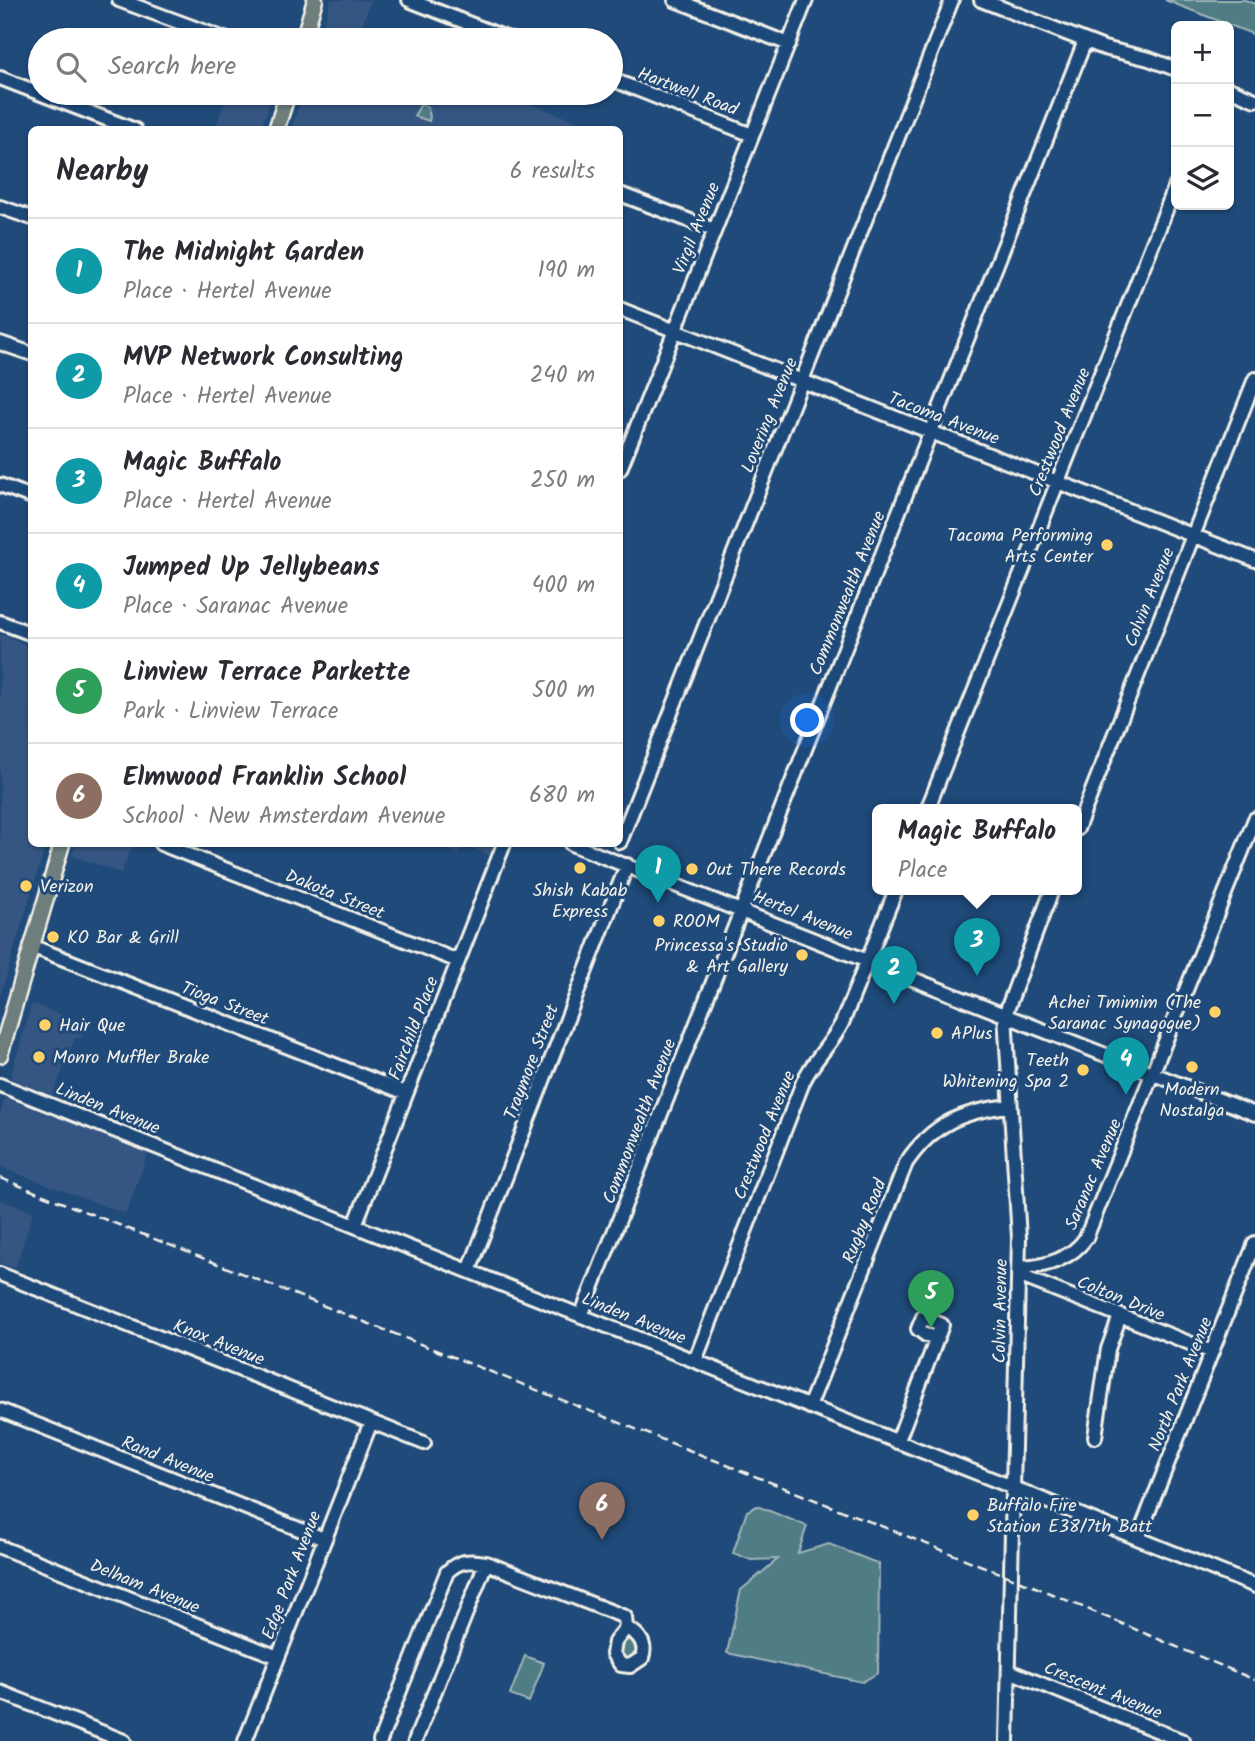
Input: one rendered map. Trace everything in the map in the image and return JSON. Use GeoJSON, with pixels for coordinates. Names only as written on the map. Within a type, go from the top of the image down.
{"type":"FeatureCollection","features":[{"type":"Feature","properties":{"kind":"main road"},"geometry":{"type":"LineString","coordinates":[[307,28],[315,0]]}},
{"type":"Feature","properties":{"kind":"main road"},"geometry":{"type":"LineString","coordinates":[[277,126],[284,105]]}},
{"type":"Feature","properties":{"kind":"main road"},"geometry":{"type":"LineString","coordinates":[[0,1055],[61,847]]}},
{"type":"Feature","properties":{"kind":"street"},"geometry":{"type":"LineString","coordinates":[[119,0],[195,28]]}},
{"type":"Feature","properties":{"kind":"street"},"geometry":{"type":"LineString","coordinates":[[409,0],[480,28]]}},
{"type":"Feature","properties":{"kind":"street"},"geometry":{"type":"LineString","coordinates":[[675,0],[789,44]]}},
{"type":"Feature","properties":{"kind":"street","name":"Virgil Avenue"},"geometry":{"type":"LineString","coordinates":[[623,461],[806,0]]}},
{"type":"Feature","properties":{"kind":"street","name":"Lovering Avenue"},"geometry":{"type":"LineString","coordinates":[[623,833],[952,0]]}},
{"type":"Feature","properties":{"kind":"street"},"geometry":{"type":"LineString","coordinates":[[981,0],[1085,41],[1171,67]]}},
{"type":"Feature","properties":{"kind":"street","name":"Commonwealth Avenue"},"geometry":{"type":"LineString","coordinates":[[581,1316],[1085,41]]}},
{"type":"Feature","properties":{"kind":"street"},"geometry":{"type":"LineString","coordinates":[[0,78],[28,89]]}},
{"type":"Feature","properties":{"kind":"street","name":"Hartwell Road"},"geometry":{"type":"LineString","coordinates":[[623,84],[752,135]]}},
{"type":"Feature","properties":{"kind":"street"},"geometry":{"type":"LineString","coordinates":[[1234,91],[1255,100]]}},
{"type":"Feature","properties":{"kind":"street"},"geometry":{"type":"LineString","coordinates":[[70,105],[125,126]]}},
{"type":"Feature","properties":{"kind":"street"},"geometry":{"type":"LineString","coordinates":[[623,195],[714,230]]}},
{"type":"Feature","properties":{"kind":"street","name":"Crestwood Avenue"},"geometry":{"type":"LineString","coordinates":[[929,804],[1171,199]]}},
{"type":"Feature","properties":{"kind":"street"},"geometry":{"type":"LineString","coordinates":[[0,206],[28,216]]}},
{"type":"Feature","properties":{"kind":"street","name":"Tacoma Avenue"},"geometry":{"type":"LineString","coordinates":[[623,310],[1255,560]]}},
{"type":"Feature","properties":{"kind":"street"},"geometry":{"type":"LineString","coordinates":[[0,342],[28,352]]}},
{"type":"Feature","properties":{"kind":"street","name":"Colvin Avenue"},"geometry":{"type":"LineString","coordinates":[[1082,816],[1255,379]]}},
{"type":"Feature","properties":{"kind":"street"},"geometry":{"type":"LineString","coordinates":[[0,485],[28,496]]}},
{"type":"Feature","properties":{"kind":"street"},"geometry":{"type":"LineString","coordinates":[[0,622],[28,632]]}},
{"type":"Feature","properties":{"kind":"street","name":"Saranac Avenue"},"geometry":{"type":"LineString","coordinates":[[1018,1271],[1072,1254],[1086,1238],[1255,819]]}},
{"type":"Feature","properties":{"kind":"street","name":"Dakota Street"},"geometry":{"type":"LineString","coordinates":[[169,847],[458,961]]}},
{"type":"Feature","properties":{"kind":"street","name":"Fairchild Place"},"geometry":{"type":"LineString","coordinates":[[355,1225],[503,847]]}},
{"type":"Feature","properties":{"kind":"street","name":"Hertel Avenue"},"geometry":{"type":"LineString","coordinates":[[579,847],[1255,1114]]}},
{"type":"Feature","properties":{"kind":"street","name":"Lovering Avenue"},"geometry":{"type":"LineString","coordinates":[[613,860],[618,847]]}},
{"type":"Feature","properties":{"kind":"street","name":"Traymore Street"},"geometry":{"type":"LineString","coordinates":[[469,1271],[627,865]]}},
{"type":"Feature","properties":{"kind":"street","name":"Crestwood Avenue"},"geometry":{"type":"LineString","coordinates":[[695,1362],[803,1082],[813,1063],[838,1032],[894,895]]}},
{"type":"Feature","properties":{"kind":"street","name":"Colvin Avenue"},"geometry":{"type":"LineString","coordinates":[[1007,1741],[1019,1214],[1005,1015],[1050,895]]}},
{"type":"Feature","properties":{"kind":"street","name":"Tioga Street"},"geometry":{"type":"LineString","coordinates":[[32,946],[406,1093]]}},
{"type":"Feature","properties":{"kind":"street","name":"Linden Avenue"},"geometry":{"type":"LineString","coordinates":[[0,1085],[1255,1586]]}},
{"type":"Feature","properties":{"kind":"street","name":"Rugby Road"},"geometry":{"type":"LineString","coordinates":[[809,1407],[906,1163],[922,1142],[944,1124],[972,1112],[1010,1106]]}},
{"type":"Feature","properties":{"kind":"street","name":"North Park Avenue"},"geometry":{"type":"LineString","coordinates":[[1138,1538],[1255,1243]]}},
{"type":"Feature","properties":{"kind":"street","name":"Colton Drive"},"geometry":{"type":"LineString","coordinates":[[1018,1271],[1120,1316],[1212,1352]]}},
{"type":"Feature","properties":{"kind":"street","name":"Knox Avenue"},"geometry":{"type":"LineString","coordinates":[[0,1274],[424,1443]]}},
{"type":"Feature","properties":{"kind":"street"},"geometry":{"type":"LineString","coordinates":[[1095,1437],[1108,1349],[1120,1316]]}},
{"type":"Feature","properties":{"kind":"street"},"geometry":{"type":"LineString","coordinates":[[898,1442],[938,1338]]}},
{"type":"Feature","properties":{"kind":"street","name":"Rand Avenue"},"geometry":{"type":"LineString","coordinates":[[0,1410],[324,1539]]}},
{"type":"Feature","properties":{"kind":"street","name":"Edge Park Avenue"},"geometry":{"type":"LineString","coordinates":[[245,1741],[371,1422]]}},
{"type":"Feature","properties":{"kind":"street","name":"Delham Avenue"},"geometry":{"type":"LineString","coordinates":[[0,1547],[278,1657]]}},
{"type":"Feature","properties":{"kind":"street"},"geometry":{"type":"LineString","coordinates":[[380,1741],[447,1572],[454,1565],[467,1560],[486,1563],[625,1617],[626,1628]]}},
{"type":"Feature","properties":{"kind":"street"},"geometry":{"type":"LineString","coordinates":[[415,1741],[486,1563]]}},
{"type":"Feature","properties":{"kind":"street","name":"Crescent Avenue"},"geometry":{"type":"LineString","coordinates":[[1009,1671],[1183,1741]]}},
{"type":"Feature","properties":{"kind":"street"},"geometry":{"type":"LineString","coordinates":[[0,1692],[124,1741]]}},
{"type":"Feature","properties":{"kind":"shaded area"},"geometry":{"type":"Polygon","coordinates":[[[331,0],[371,0],[361,28],[323,28],[331,0]]]}},
{"type":"Feature","properties":{"kind":"shaded area"},"geometry":{"type":"Polygon","coordinates":[[[224,105],[270,105],[261,126],[216,126],[224,105]]]}},
{"type":"Feature","properties":{"kind":"shaded area"},"geometry":{"type":"Polygon","coordinates":[[[299,105],[534,105],[588,126],[292,126],[299,105]]]}},
{"type":"Feature","properties":{"kind":"shaded area"},"geometry":{"type":"Polygon","coordinates":[[[0,634],[28,646],[28,847],[45,847],[0,996],[0,634]]]}},
{"type":"Feature","properties":{"kind":"shaded area"},"geometry":{"type":"Polygon","coordinates":[[[75,847],[132,847],[121,873],[72,856],[75,847]]]}},
{"type":"Feature","properties":{"kind":"shaded area"},"geometry":{"type":"Polygon","coordinates":[[[448,847],[461,847],[458,854],[447,849],[448,847]]]}},
{"type":"Feature","properties":{"kind":"shaded area"},"geometry":{"type":"Polygon","coordinates":[[[469,847],[493,847],[489,855],[469,847]]]}},
{"type":"Feature","properties":{"kind":"shaded area"},"geometry":{"type":"Polygon","coordinates":[[[32,1004],[86,1024],[80,1039],[75,1038],[53,1095],[10,1078],[32,1004]]]}},
{"type":"Feature","properties":{"kind":"shaded area"},"geometry":{"type":"Polygon","coordinates":[[[5,1098],[148,1153],[126,1214],[0,1167],[0,1115],[5,1098]]]}},
{"type":"Feature","properties":{"kind":"shaded area"},"geometry":{"type":"Polygon","coordinates":[[[0,1200],[33,1212],[15,1268],[0,1263],[0,1200]]]}},
{"type":"Feature","properties":{"kind":"green space"},"geometry":{"type":"Polygon","coordinates":[[[1165,0],[1245,0],[1255,4],[1255,35],[1234,27],[1234,21],[1219,21],[1165,0]]]}},
{"type":"Feature","properties":{"kind":"green space"},"geometry":{"type":"Polygon","coordinates":[[[420,105],[428,108],[429,121],[414,116],[420,105]]]}},
{"type":"Feature","properties":{"kind":"green space"},"geometry":{"type":"Polygon","coordinates":[[[757,1506],[807,1526],[798,1553],[829,1544],[879,1564],[878,1673],[862,1682],[727,1653],[741,1590],[778,1559],[751,1560],[733,1553],[747,1511],[757,1506]]]}},
{"type":"Feature","properties":{"kind":"green space"},"geometry":{"type":"Polygon","coordinates":[[[627,1640],[638,1647],[637,1658],[623,1661],[617,1649],[627,1640]]]}},
{"type":"Feature","properties":{"kind":"green space"},"geometry":{"type":"Polygon","coordinates":[[[525,1656],[544,1663],[529,1702],[510,1695],[525,1656]]]}},
{"type":"Feature","properties":{"kind":"railway"},"geometry":{"type":"LineString","coordinates":[[0,1178],[1033,1586],[1255,1680]]}},
{"type":"Feature","properties":{"kind":"place","name":"Tacoma Performing Arts Center"},"geometry":{"type":"Point","coordinates":[1107,545]}},
{"type":"Feature","properties":{"kind":"place","name":"Shish Kabab Express"},"geometry":{"type":"Point","coordinates":[580,868]}},
{"type":"Feature","properties":{"kind":"place","name":"Out There Records"},"geometry":{"type":"Point","coordinates":[692,869]}},
{"type":"Feature","properties":{"kind":"place","name":"Verizon"},"geometry":{"type":"Point","coordinates":[26,886]}},
{"type":"Feature","properties":{"kind":"place","name":"The Midnight Garden"},"geometry":{"type":"Point","coordinates":[658,903]}},
{"type":"Feature","properties":{"kind":"place","name":"ROOM"},"geometry":{"type":"Point","coordinates":[659,921]}},
{"type":"Feature","properties":{"kind":"place","name":"KO Bar & Grill"},"geometry":{"type":"Point","coordinates":[53,937]}},
{"type":"Feature","properties":{"kind":"place","name":"Princessa's Studio & Art Gallery"},"geometry":{"type":"Point","coordinates":[802,955]}},
{"type":"Feature","properties":{"kind":"place","name":"Magic Buffalo"},"geometry":{"type":"Point","coordinates":[977,976]}},
{"type":"Feature","properties":{"kind":"place","name":"MVP Network Consulting"},"geometry":{"type":"Point","coordinates":[894,1004]}},
{"type":"Feature","properties":{"kind":"place","name":"Achei Tmimim (The Saranac Synagogue)"},"geometry":{"type":"Point","coordinates":[1215,1012]}},
{"type":"Feature","properties":{"kind":"place","name":"Hair Que"},"geometry":{"type":"Point","coordinates":[45,1025]}},
{"type":"Feature","properties":{"kind":"place","name":"APlus"},"geometry":{"type":"Point","coordinates":[937,1033]}},
{"type":"Feature","properties":{"kind":"place","name":"Monro Muffler Brake"},"geometry":{"type":"Point","coordinates":[39,1057]}},
{"type":"Feature","properties":{"kind":"place","name":"Modern Nostalga"},"geometry":{"type":"Point","coordinates":[1192,1067]}},
{"type":"Feature","properties":{"kind":"place","name":"Teeth Whitening Spa 2"},"geometry":{"type":"Point","coordinates":[1083,1070]}},
{"type":"Feature","properties":{"kind":"place","name":"Jumped Up Jellybeans"},"geometry":{"type":"Point","coordinates":[1126,1095]}},
{"type":"Feature","properties":{"kind":"place","name":"Linview Terrace Parkette"},"geometry":{"type":"Point","coordinates":[931,1328]}},
{"type":"Feature","properties":{"kind":"place","name":"Buffalo Fire Station E38/7th Batt"},"geometry":{"type":"Point","coordinates":[973,1515]}},
{"type":"Feature","properties":{"kind":"place","name":"Elmwood Franklin School"},"geometry":{"type":"Point","coordinates":[602,1540]}}]}
